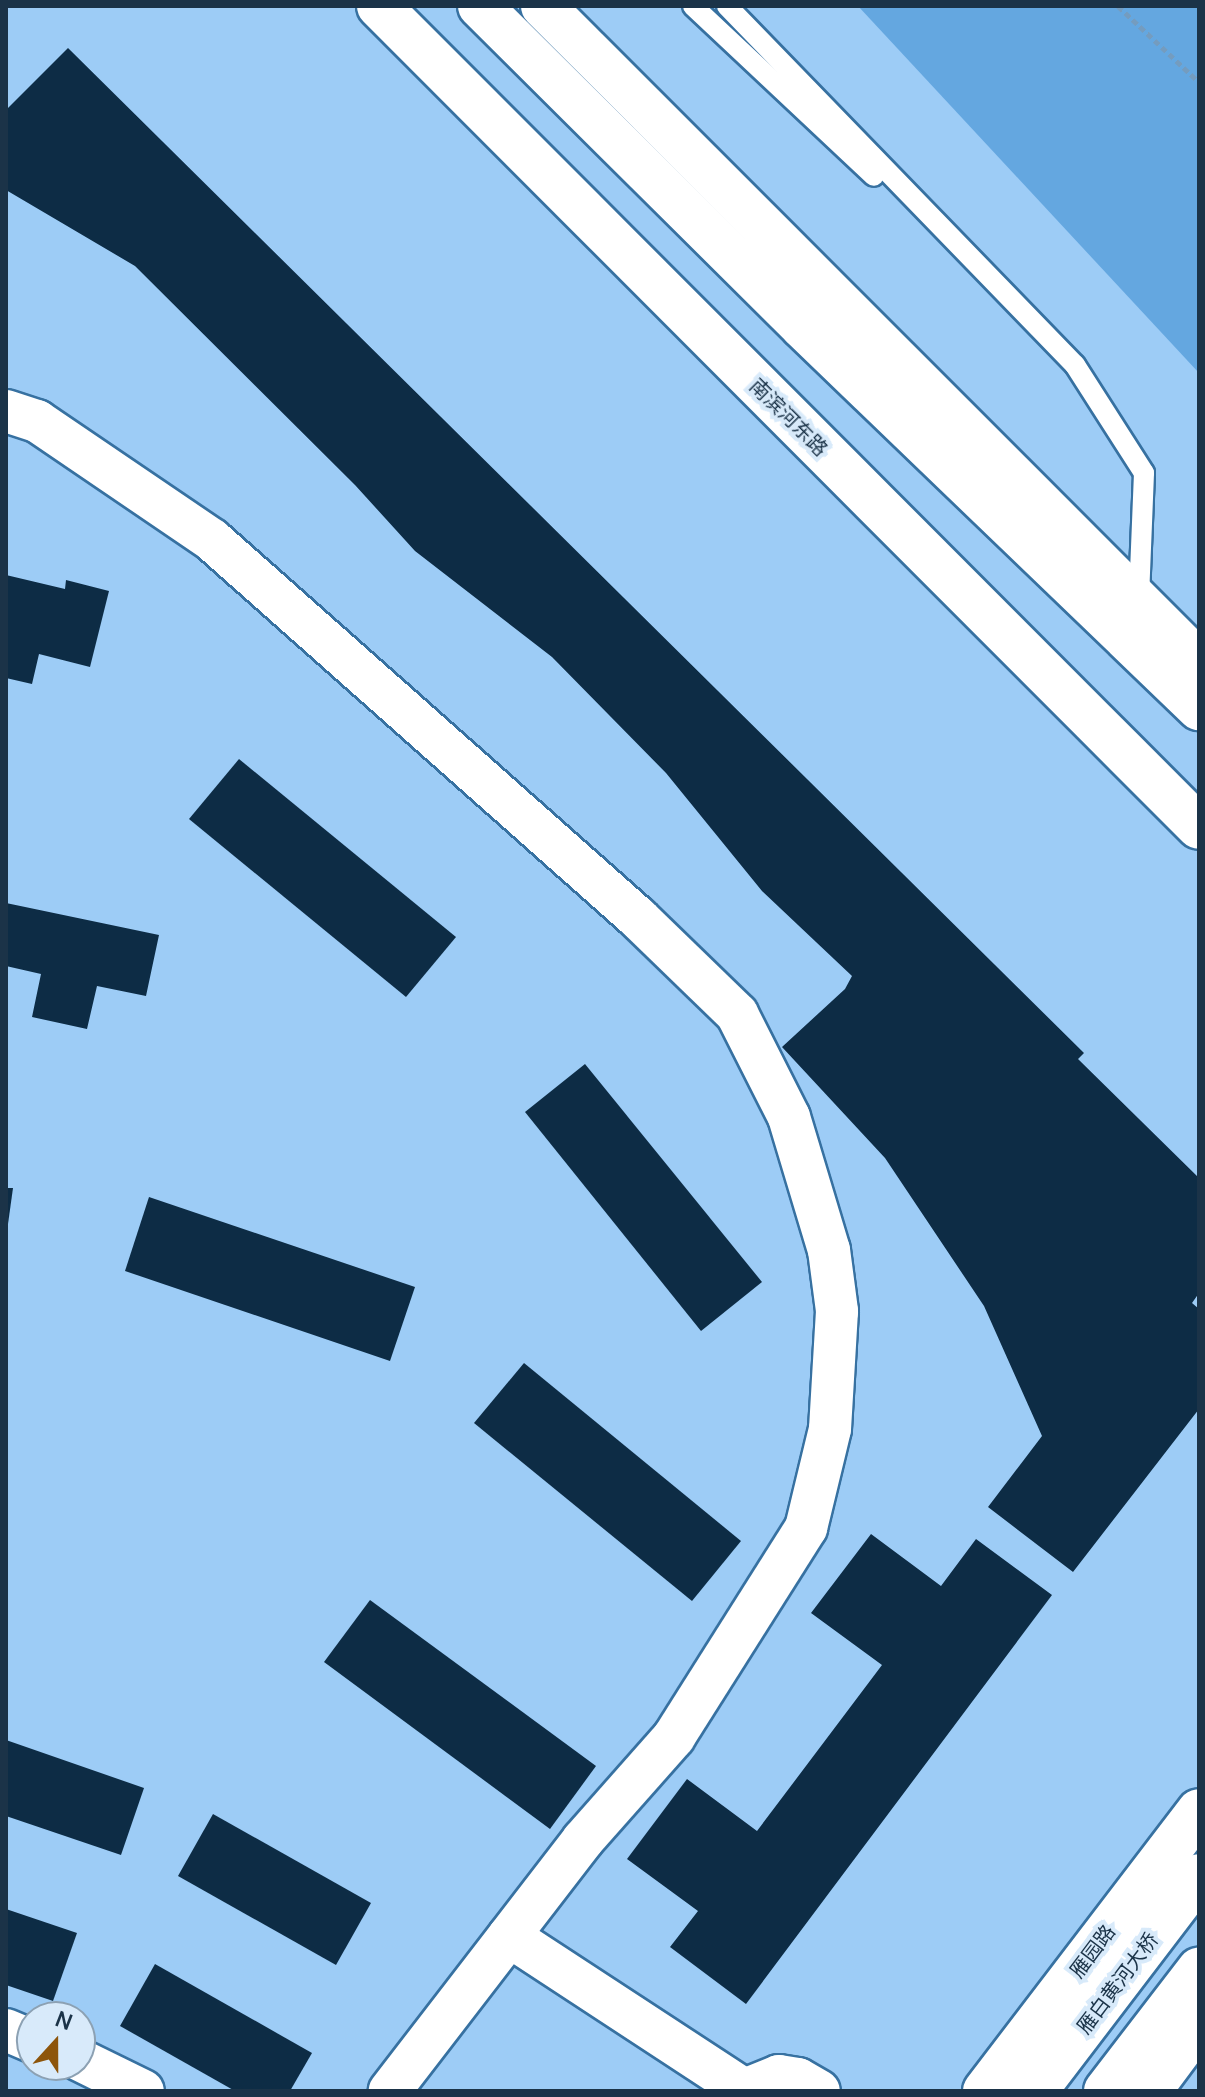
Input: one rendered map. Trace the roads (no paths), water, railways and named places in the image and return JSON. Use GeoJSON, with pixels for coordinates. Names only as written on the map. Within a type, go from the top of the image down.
{"type":"FeatureCollection","features":[{"type":"Feature","properties":{"kind":"main road","name":"南滨河东路"},"geometry":{"type":"LineString","coordinates":[[379,6],[1199,827]]}},
{"type":"Feature","properties":{"kind":"main road"},"geometry":{"type":"LineString","coordinates":[[480,6],[803,327],[1199,708]]}},
{"type":"Feature","properties":{"kind":"main road"},"geometry":{"type":"LineString","coordinates":[[543,6],[1199,662]]}},
{"type":"Feature","properties":{"kind":"main road","name":"雁园路"},"geometry":{"type":"LineString","coordinates":[[985,2091],[1199,1811]]}},
{"type":"Feature","properties":{"kind":"main road","name":"雁白黄河大桥"},"geometry":{"type":"LineString","coordinates":[[1035,2091],[1199,1876]]}},
{"type":"Feature","properties":{"kind":"main road"},"geometry":{"type":"LineString","coordinates":[[1106,2091],[1199,1970]]}},
{"type":"Feature","properties":{"kind":"main road"},"geometry":{"type":"LineString","coordinates":[[1149,2091],[1199,2024]]}},
{"type":"Feature","properties":{"kind":"street"},"geometry":{"type":"LineString","coordinates":[[6,411],[37,421],[212,540],[638,918],[737,1014],[789,1117],[829,1250],[837,1311],[830,1429],[806,1528],[674,1737],[509,1936],[390,2091]]}},
{"type":"Feature","properties":{"kind":"street"},"geometry":{"type":"LineString","coordinates":[[509,1936],[742,2090],[779,2076],[798,2079],[819,2091]]}},
{"type":"Feature","properties":{"kind":"street"},"geometry":{"type":"LineString","coordinates":[[96,2068],[143,2091]]}},
{"type":"Feature","properties":{"kind":"lane"},"geometry":{"type":"LineString","coordinates":[[693,6],[1075,365]]}},
{"type":"Feature","properties":{"kind":"lane"},"geometry":{"type":"LineString","coordinates":[[727,6],[1075,365],[1144,473],[1139,602]]}}]}
